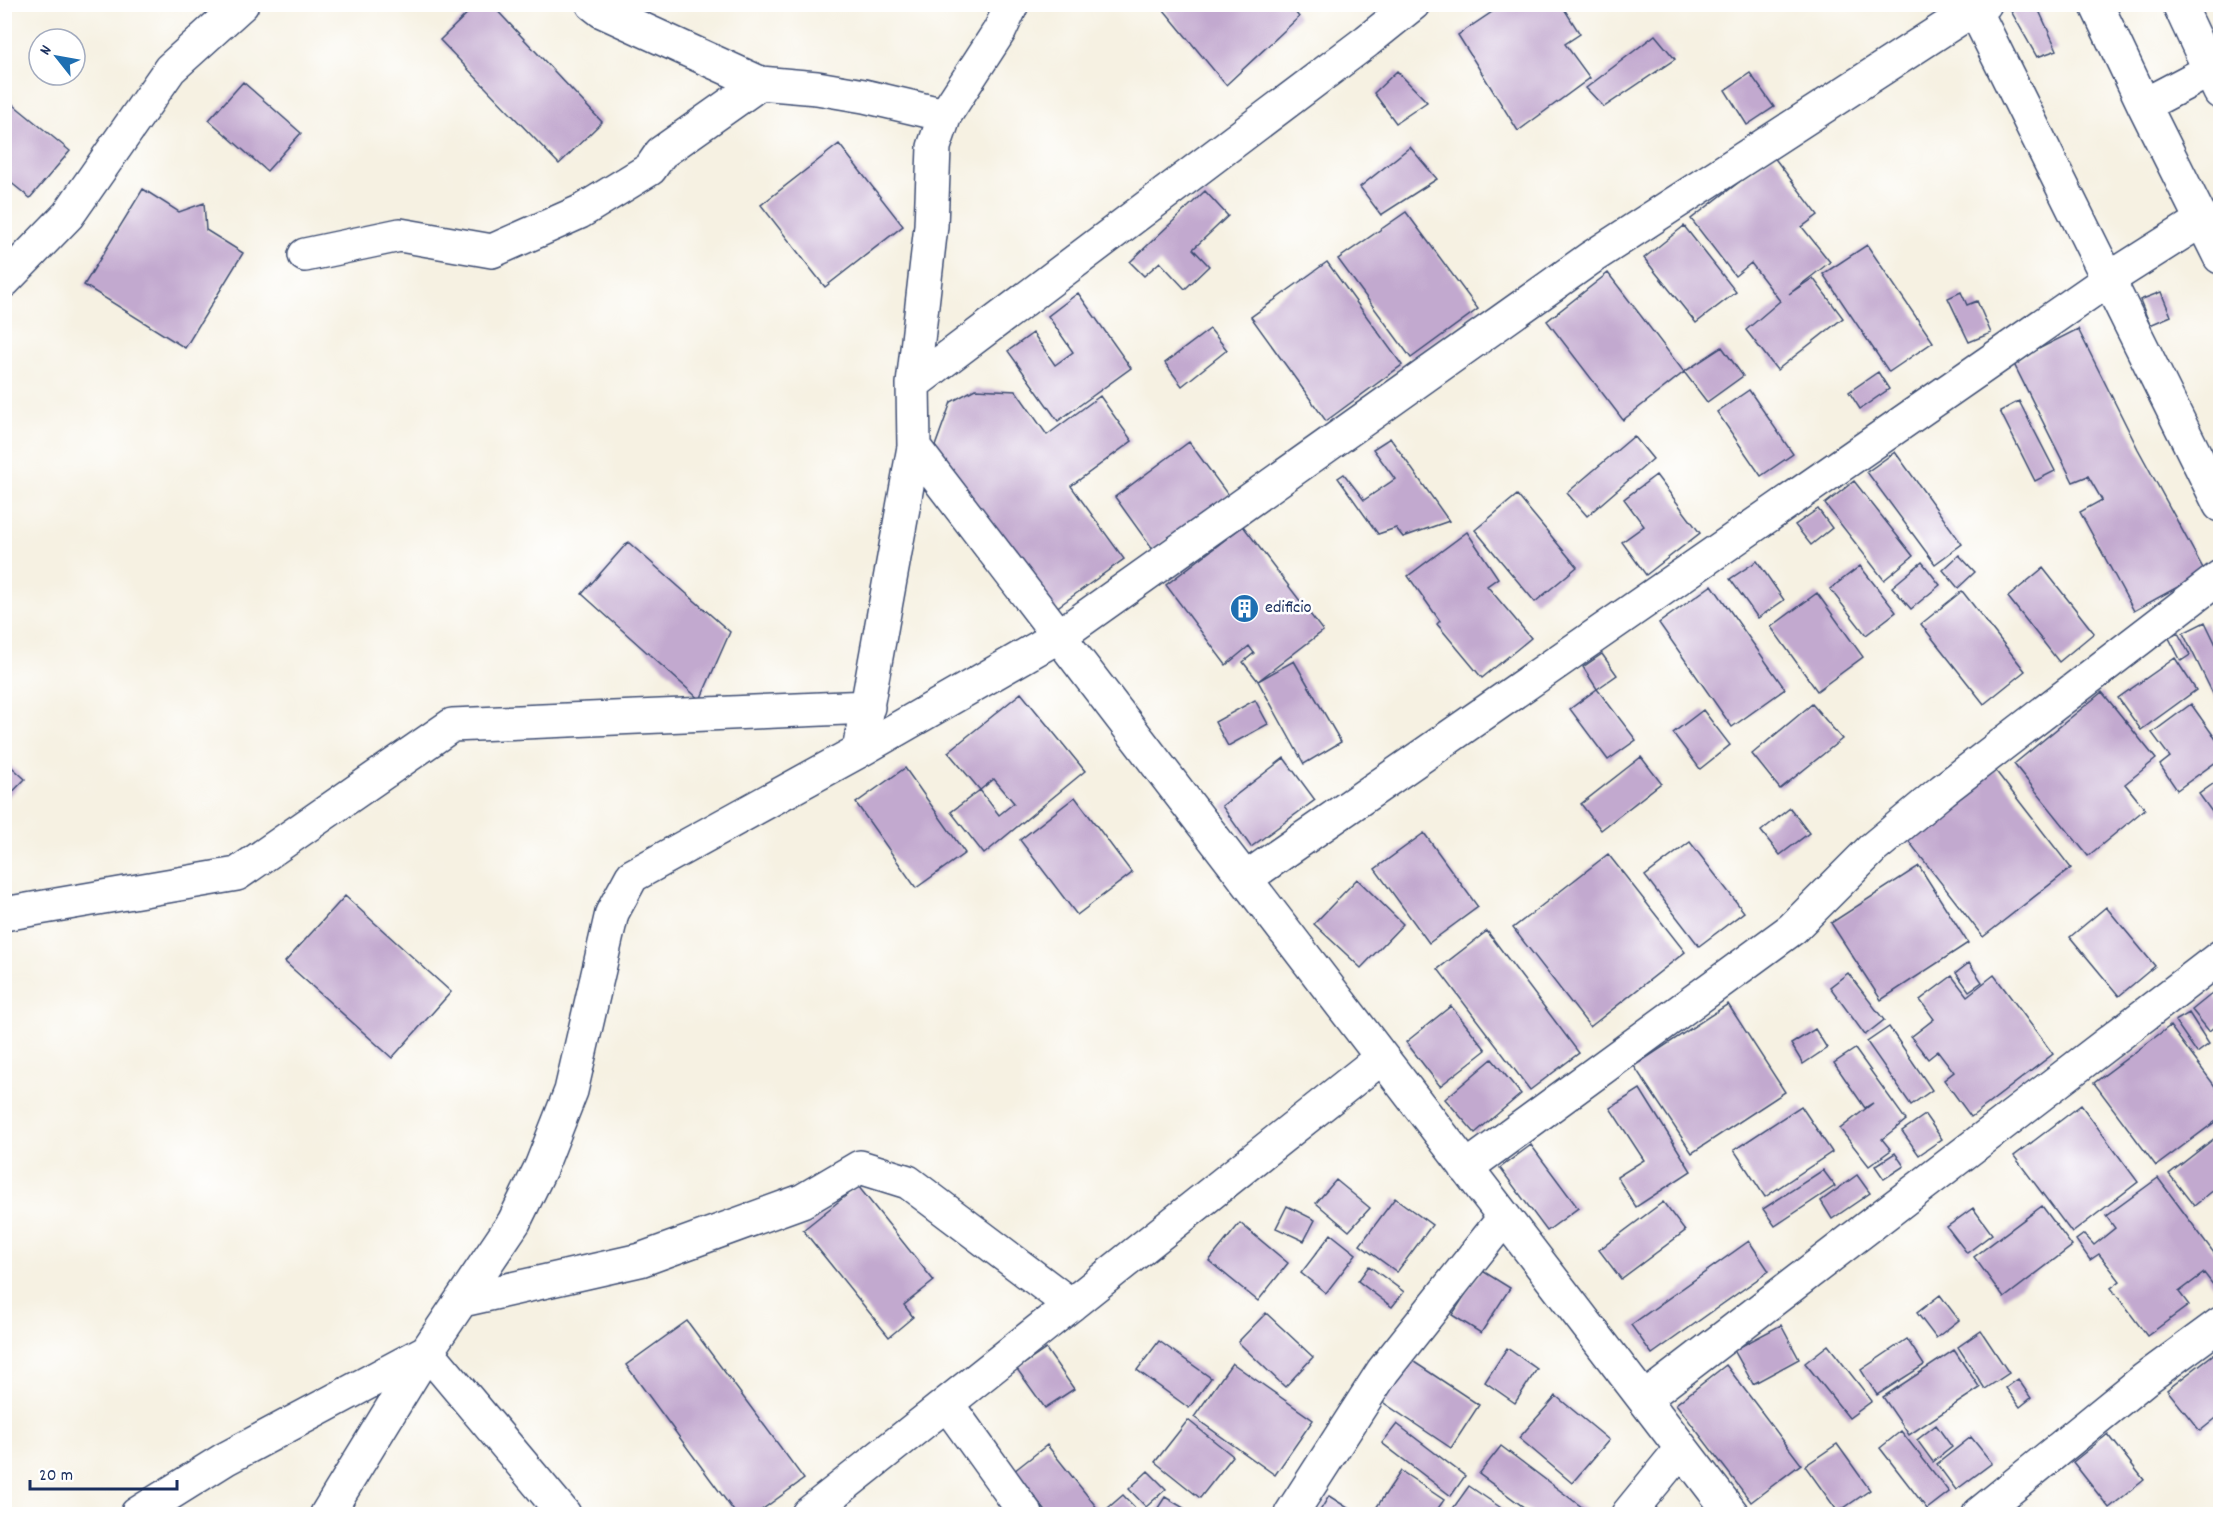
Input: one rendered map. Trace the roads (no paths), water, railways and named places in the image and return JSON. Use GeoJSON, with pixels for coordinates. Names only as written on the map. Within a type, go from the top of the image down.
{"type":"FeatureCollection","features":[{"type":"Feature","properties":{"kind":"street"},"geometry":{"type":"LineString","coordinates":[[4,281],[68,215],[170,69],[242,4]]}},
{"type":"Feature","properties":{"kind":"street"},"geometry":{"type":"LineString","coordinates":[[593,4],[602,11],[760,83],[836,91],[945,115]]}},
{"type":"Feature","properties":{"kind":"street"},"geometry":{"type":"LineString","coordinates":[[859,751],[914,447],[913,384],[931,226],[934,147],[945,115],[1000,30],[1012,4]]}},
{"type":"Feature","properties":{"kind":"street"},"geometry":{"type":"LineString","coordinates":[[913,384],[1413,4]]}},
{"type":"Feature","properties":{"kind":"street"},"geometry":{"type":"LineString","coordinates":[[2096,4],[2220,257]]}},
{"type":"Feature","properties":{"kind":"street"},"geometry":{"type":"LineString","coordinates":[[2144,105],[2217,76],[2179,4]]}},
{"type":"Feature","properties":{"kind":"street"},"geometry":{"type":"LineString","coordinates":[[327,1515],[428,1351],[514,1222],[571,1091],[612,913],[632,876],[859,751],[1059,636],[1592,257],[1977,6],[2220,505]]}},
{"type":"Feature","properties":{"kind":"street"},"geometry":{"type":"LineString","coordinates":[[305,255],[400,236],[492,251],[580,212],[650,169],[662,153],[760,83]]}},
{"type":"Feature","properties":{"kind":"street"},"geometry":{"type":"LineString","coordinates":[[1245,879],[2109,279],[2202,220]]}},
{"type":"Feature","properties":{"kind":"street"},"geometry":{"type":"LineString","coordinates":[[914,447],[1732,1515]]}},
{"type":"Feature","properties":{"kind":"street"},"geometry":{"type":"LineString","coordinates":[[1466,1168],[1792,929],[1872,849],[1934,797],[2220,577]]}},
{"type":"Feature","properties":{"kind":"street"},"geometry":{"type":"LineString","coordinates":[[4,914],[237,874],[452,726],[868,707]]}},
{"type":"Feature","properties":{"kind":"street"},"geometry":{"type":"LineString","coordinates":[[1644,1399],[2220,957]]}},
{"type":"Feature","properties":{"kind":"street"},"geometry":{"type":"LineString","coordinates":[[808,1515],[1381,1058]]}},
{"type":"Feature","properties":{"kind":"street"},"geometry":{"type":"LineString","coordinates":[[463,1300],[640,1260],[802,1201],[860,1167],[908,1182],[1071,1305]]}},
{"type":"Feature","properties":{"kind":"street"},"geometry":{"type":"LineString","coordinates":[[1291,1515],[1383,1371],[1504,1218]]}},
{"type":"Feature","properties":{"kind":"street"},"geometry":{"type":"LineString","coordinates":[[1979,1515],[2145,1379],[2220,1324]]}},
{"type":"Feature","properties":{"kind":"street"},"geometry":{"type":"LineString","coordinates":[[137,1515],[225,1459],[428,1351]]}},
{"type":"Feature","properties":{"kind":"street"},"geometry":{"type":"LineString","coordinates":[[428,1351],[564,1515]]}},
{"type":"Feature","properties":{"kind":"street"},"geometry":{"type":"LineString","coordinates":[[947,1404],[1026,1515]]}},
{"type":"Feature","properties":{"kind":"street"},"geometry":{"type":"LineString","coordinates":[[1628,1515],[1682,1449]]}},
{"type":"Feature","properties":{"kind":"place","name":"edificio"},"geometry":{"type":"Point","coordinates":[1244,608]}}]}
